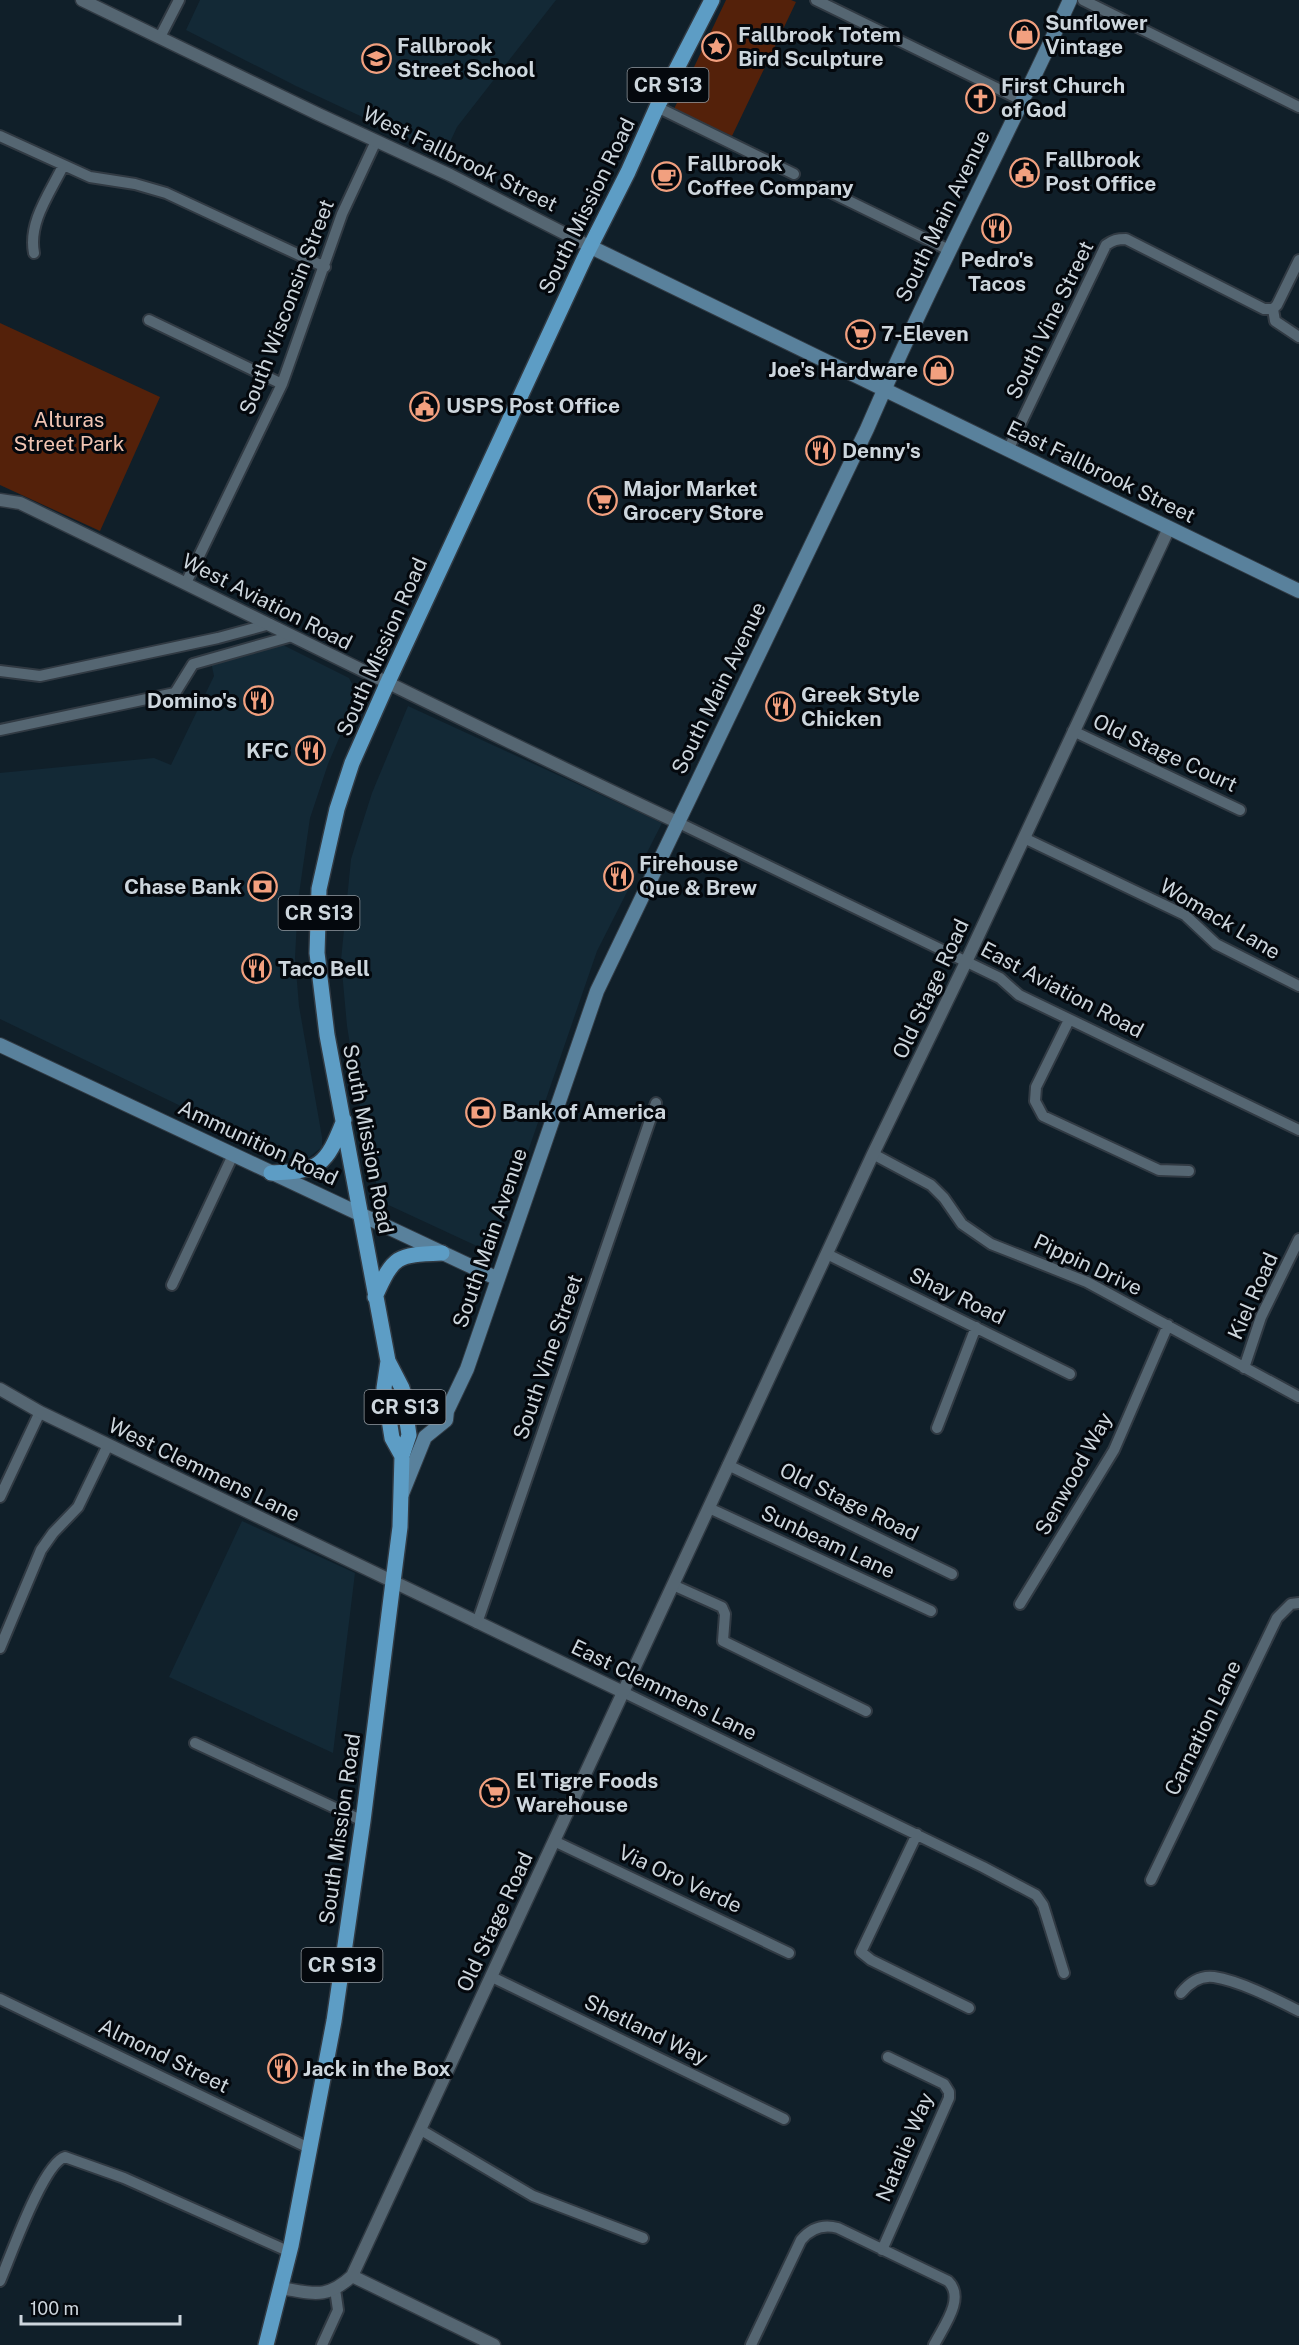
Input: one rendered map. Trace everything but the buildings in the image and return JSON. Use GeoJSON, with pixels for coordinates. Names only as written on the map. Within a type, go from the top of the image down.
{"type":"FeatureCollection","features":[{"type":"Feature","properties":{"kind":"main road","name":"South Mission Road"},"geometry":{"type":"LineString","coordinates":[[266,2345],[290,2252],[334,2021],[363,1821],[393,1583],[402,1494],[402,1456],[410,1434],[402,1388],[388,1361],[327,1035],[317,953],[319,889],[346,778],[387,684],[657,107],[712,0]]}},
{"type":"Feature","properties":{"kind":"main road","name":"South Main Avenue"},"geometry":{"type":"LineString","coordinates":[[402,1494],[425,1437],[446,1420],[447,1411],[467,1369],[597,991],[1070,0]]}},
{"type":"Feature","properties":{"kind":"main road","name":"West Fallbrook Street"},"geometry":{"type":"LineString","coordinates":[[591,247],[884,390]]}},
{"type":"Feature","properties":{"kind":"main road","name":"East Fallbrook Street"},"geometry":{"type":"LineString","coordinates":[[884,390],[1299,591]]}},
{"type":"Feature","properties":{"kind":"main road","name":"Ammunition Road"},"geometry":{"type":"LineString","coordinates":[[0,1045],[498,1279]]}},
{"type":"Feature","properties":{"kind":"main road"},"geometry":{"type":"LineString","coordinates":[[271,1173],[293,1172],[313,1168],[319,1164],[335,1144],[344,1120]]}},
{"type":"Feature","properties":{"kind":"main road"},"geometry":{"type":"LineString","coordinates":[[375,1297],[387,1270],[395,1260],[404,1256],[442,1253]]}},
{"type":"Feature","properties":{"kind":"main road","name":"South Mission Road"},"geometry":{"type":"LineString","coordinates":[[388,1361],[384,1388],[392,1438],[402,1456]]}},
{"type":"Feature","properties":{"kind":"main road"},"geometry":{"type":"LineString","coordinates":[[402,1388],[407,1398],[421,1411],[428,1414],[447,1411]]}},
{"type":"Feature","properties":{"kind":"street","name":"West Fallbrook Street"},"geometry":{"type":"LineString","coordinates":[[82,0],[450,175],[591,247]]}},
{"type":"Feature","properties":{"kind":"street"},"geometry":{"type":"LineString","coordinates":[[160,37],[179,0]]}},
{"type":"Feature","properties":{"kind":"street"},"geometry":{"type":"LineString","coordinates":[[816,0],[1023,101]]}},
{"type":"Feature","properties":{"kind":"street"},"geometry":{"type":"LineString","coordinates":[[1083,0],[1299,107]]}},
{"type":"Feature","properties":{"kind":"street"},"geometry":{"type":"LineString","coordinates":[[657,107],[794,174]]}},
{"type":"Feature","properties":{"kind":"street"},"geometry":{"type":"LineString","coordinates":[[0,136],[90,177],[135,184],[166,194],[325,267]]}},
{"type":"Feature","properties":{"kind":"street","name":"South Wisconsin Street"},"geometry":{"type":"LineString","coordinates":[[186,583],[282,384],[342,214],[376,141]]}},
{"type":"Feature","properties":{"kind":"street"},"geometry":{"type":"LineString","coordinates":[[34,253],[32,239],[34,227],[63,166]]}},
{"type":"Feature","properties":{"kind":"street"},"geometry":{"type":"LineString","coordinates":[[820,188],[949,250]]}},
{"type":"Feature","properties":{"kind":"street","name":"South Vine Street"},"geometry":{"type":"LineString","coordinates":[[1008,450],[1106,245],[1117,238],[1126,239],[1264,309],[1273,309]]}},
{"type":"Feature","properties":{"kind":"street"},"geometry":{"type":"LineString","coordinates":[[1299,260],[1273,309],[1275,321],[1299,337]]}},
{"type":"Feature","properties":{"kind":"street"},"geometry":{"type":"LineString","coordinates":[[149,320],[282,384]]}},
{"type":"Feature","properties":{"kind":"street","name":"West Aviation Road"},"geometry":{"type":"LineString","coordinates":[[0,500],[21,503],[270,624],[387,684],[677,822]]}},
{"type":"Feature","properties":{"kind":"street","name":"Old Stage Road"},"geometry":{"type":"LineString","coordinates":[[352,2276],[873,1154],[966,962],[1168,528]]}},
{"type":"Feature","properties":{"kind":"street"},"geometry":{"type":"LineString","coordinates":[[0,671],[40,676],[218,638],[270,624]]}},
{"type":"Feature","properties":{"kind":"street"},"geometry":{"type":"LineString","coordinates":[[0,730],[175,693],[193,664],[291,636]]}},
{"type":"Feature","properties":{"kind":"street","name":"Old Stage Court"},"geometry":{"type":"LineString","coordinates":[[1073,731],[1240,810]]}},
{"type":"Feature","properties":{"kind":"street","name":"East Aviation Road"},"geometry":{"type":"LineString","coordinates":[[677,822],[1000,978],[1019,995],[1299,1130]]}},
{"type":"Feature","properties":{"kind":"street","name":"Womack Lane"},"geometry":{"type":"LineString","coordinates":[[1024,838],[1185,915],[1216,944],[1299,987]]}},
{"type":"Feature","properties":{"kind":"street"},"geometry":{"type":"LineString","coordinates":[[1069,1020],[1036,1087],[1035,1101],[1043,1116],[1159,1170],[1189,1170]]}},
{"type":"Feature","properties":{"kind":"street","name":"South Vine Street"},"geometry":{"type":"LineString","coordinates":[[477,1623],[656,1103]]}},
{"type":"Feature","properties":{"kind":"street","name":"Pippin Drive"},"geometry":{"type":"LineString","coordinates":[[873,1154],[931,1185],[944,1198],[962,1224],[991,1244],[1087,1282],[1299,1397]]}},
{"type":"Feature","properties":{"kind":"street"},"geometry":{"type":"LineString","coordinates":[[172,1285],[233,1155]]}},
{"type":"Feature","properties":{"kind":"street","name":"Kiel Road"},"geometry":{"type":"LineString","coordinates":[[1244,1368],[1261,1317],[1299,1239]]}},
{"type":"Feature","properties":{"kind":"street","name":"Shay Road"},"geometry":{"type":"LineString","coordinates":[[827,1254],[1070,1374]]}},
{"type":"Feature","properties":{"kind":"street","name":"Senwood Way"},"geometry":{"type":"LineString","coordinates":[[1020,1604],[1114,1450],[1168,1325]]}},
{"type":"Feature","properties":{"kind":"street"},"geometry":{"type":"LineString","coordinates":[[936,1428],[976,1327]]}},
{"type":"Feature","properties":{"kind":"street","name":"West Clemmens Lane"},"geometry":{"type":"LineString","coordinates":[[0,1389],[40,1412],[393,1583]]}},
{"type":"Feature","properties":{"kind":"street"},"geometry":{"type":"LineString","coordinates":[[0,1497],[40,1412]]}},
{"type":"Feature","properties":{"kind":"street"},"geometry":{"type":"LineString","coordinates":[[0,1648],[41,1550],[53,1533],[78,1507],[108,1445]]}},
{"type":"Feature","properties":{"kind":"street","name":"Old Stage Road"},"geometry":{"type":"LineString","coordinates":[[728,1466],[952,1574]]}},
{"type":"Feature","properties":{"kind":"street","name":"Sunbeam Lane"},"geometry":{"type":"LineString","coordinates":[[709,1508],[931,1611]]}},
{"type":"Feature","properties":{"kind":"street","name":"East Clemmens Lane"},"geometry":{"type":"LineString","coordinates":[[393,1583],[917,1834],[1036,1895],[1043,1905],[1064,1973]]}},
{"type":"Feature","properties":{"kind":"street"},"geometry":{"type":"LineString","coordinates":[[673,1585],[722,1607],[723,1641],[866,1711]]}},
{"type":"Feature","properties":{"kind":"street","name":"Carnation Lane"},"geometry":{"type":"LineString","coordinates":[[1152,1880],[1277,1618],[1291,1604],[1299,1603]]}},
{"type":"Feature","properties":{"kind":"street"},"geometry":{"type":"LineString","coordinates":[[195,1743],[363,1821]]}},
{"type":"Feature","properties":{"kind":"street"},"geometry":{"type":"LineString","coordinates":[[917,1834],[861,1952],[871,1960],[969,2008]]}},
{"type":"Feature","properties":{"kind":"street","name":"Via Oro Verde"},"geometry":{"type":"LineString","coordinates":[[554,1841],[789,1953]]}},
{"type":"Feature","properties":{"kind":"street","name":"Shetland Way"},"geometry":{"type":"LineString","coordinates":[[492,1977],[784,2119]]}},
{"type":"Feature","properties":{"kind":"street"},"geometry":{"type":"LineString","coordinates":[[1181,1993],[1188,1984],[1213,1977],[1258,1992],[1299,2011]]}},
{"type":"Feature","properties":{"kind":"street","name":"Almond Street"},"geometry":{"type":"LineString","coordinates":[[0,1999],[311,2149]]}},
{"type":"Feature","properties":{"kind":"street","name":"Natalie Way"},"geometry":{"type":"LineString","coordinates":[[882,2250],[949,2098],[949,2091],[944,2084],[888,2057]]}},
{"type":"Feature","properties":{"kind":"street"},"geometry":{"type":"LineString","coordinates":[[421,2130],[533,2196],[643,2238]]}},
{"type":"Feature","properties":{"kind":"street"},"geometry":{"type":"LineString","coordinates":[[0,2281],[39,2188],[58,2158],[65,2157],[124,2178],[290,2252]]}},
{"type":"Feature","properties":{"kind":"street"},"geometry":{"type":"LineString","coordinates":[[751,2345],[801,2240],[811,2231],[821,2227],[838,2228],[948,2281],[954,2288],[956,2297],[934,2345]]}},
{"type":"Feature","properties":{"kind":"street"},"geometry":{"type":"LineString","coordinates":[[280,2288],[328,2293],[352,2276],[494,2345]]}},
{"type":"Feature","properties":{"kind":"street"},"geometry":{"type":"LineString","coordinates":[[322,2345],[338,2310],[335,2289]]}},
{"type":"Feature","properties":{"kind":"shaded area","name":"Fallbrook Street School"},"geometry":{"type":"Polygon","coordinates":[[[200,0],[556,0],[457,127],[444,155],[296,86],[186,30],[200,0]]]}},
{"type":"Feature","properties":{"kind":"shaded area"},"geometry":{"type":"Polygon","coordinates":[[[269,638],[349,678],[355,689],[356,699],[328,764],[310,818],[298,901],[295,958],[299,1006],[322,1137],[322,1147],[303,1162],[297,1162],[0,1019],[0,773],[154,758],[171,765],[214,676],[209,652],[269,638]]]}},
{"type":"Feature","properties":{"kind":"shaded area"},"geometry":{"type":"Polygon","coordinates":[[[408,706],[662,823],[597,951],[524,1163],[494,1241],[479,1247],[382,1202],[368,1156],[347,1026],[341,960],[351,859],[372,793],[408,706]]]}},
{"type":"Feature","properties":{"kind":"shaded area"},"geometry":{"type":"Polygon","coordinates":[[[242,1521],[355,1573],[333,1753],[169,1677],[242,1521]]]}},
{"type":"Feature","properties":{"kind":"green space"},"geometry":{"type":"Polygon","coordinates":[[[726,0],[791,0],[796,2],[732,136],[674,109],[726,0]]]}},
{"type":"Feature","properties":{"kind":"green space","name":"Alturas Street Park"},"geometry":{"type":"Polygon","coordinates":[[[0,323],[160,397],[100,531],[0,485],[0,323]]]}},
{"type":"Feature","properties":{"kind":"place","name":"Sunflower Vintage"},"geometry":{"type":"Point","coordinates":[1024,35]}},
{"type":"Feature","properties":{"kind":"place","name":"Fallbrook Totem Bird Sculpture"},"geometry":{"type":"Point","coordinates":[717,47]}},
{"type":"Feature","properties":{"kind":"place","name":"Fallbrook Street School"},"geometry":{"type":"Point","coordinates":[376,58]}},
{"type":"Feature","properties":{"kind":"place","name":"First Church of God"},"geometry":{"type":"Point","coordinates":[980,98]}},
{"type":"Feature","properties":{"kind":"place","name":"Fallbrook Post Office"},"geometry":{"type":"Point","coordinates":[1024,172]}},
{"type":"Feature","properties":{"kind":"place","name":"Fallbrook Coffee Company"},"geometry":{"type":"Point","coordinates":[666,176]}},
{"type":"Feature","properties":{"kind":"place","name":"Pedro's Tacos"},"geometry":{"type":"Point","coordinates":[997,229]}},
{"type":"Feature","properties":{"kind":"place","name":"7-Eleven"},"geometry":{"type":"Point","coordinates":[860,334]}},
{"type":"Feature","properties":{"kind":"place","name":"Joe's Hardware"},"geometry":{"type":"Point","coordinates":[939,370]}},
{"type":"Feature","properties":{"kind":"place","name":"USPS Post Office"},"geometry":{"type":"Point","coordinates":[425,406]}},
{"type":"Feature","properties":{"kind":"place","name":"Denny's"},"geometry":{"type":"Point","coordinates":[821,451]}},
{"type":"Feature","properties":{"kind":"place","name":"Major Market Grocery Store"},"geometry":{"type":"Point","coordinates":[602,501]}},
{"type":"Feature","properties":{"kind":"place","name":"Domino's"},"geometry":{"type":"Point","coordinates":[258,701]}},
{"type":"Feature","properties":{"kind":"place","name":"Greek Style Chicken"},"geometry":{"type":"Point","coordinates":[780,707]}},
{"type":"Feature","properties":{"kind":"place","name":"KFC"},"geometry":{"type":"Point","coordinates":[310,751]}},
{"type":"Feature","properties":{"kind":"place","name":"Firehouse Que & Brew"},"geometry":{"type":"Point","coordinates":[618,876]}},
{"type":"Feature","properties":{"kind":"place","name":"Chase Bank"},"geometry":{"type":"Point","coordinates":[263,887]}},
{"type":"Feature","properties":{"kind":"place","name":"Taco Bell"},"geometry":{"type":"Point","coordinates":[257,969]}},
{"type":"Feature","properties":{"kind":"place","name":"Bank of America"},"geometry":{"type":"Point","coordinates":[481,1112]}},
{"type":"Feature","properties":{"kind":"place","name":"El Tigre Foods Warehouse"},"geometry":{"type":"Point","coordinates":[495,1793]}},
{"type":"Feature","properties":{"kind":"place","name":"Jack in the Box"},"geometry":{"type":"Point","coordinates":[282,2069]}}]}
